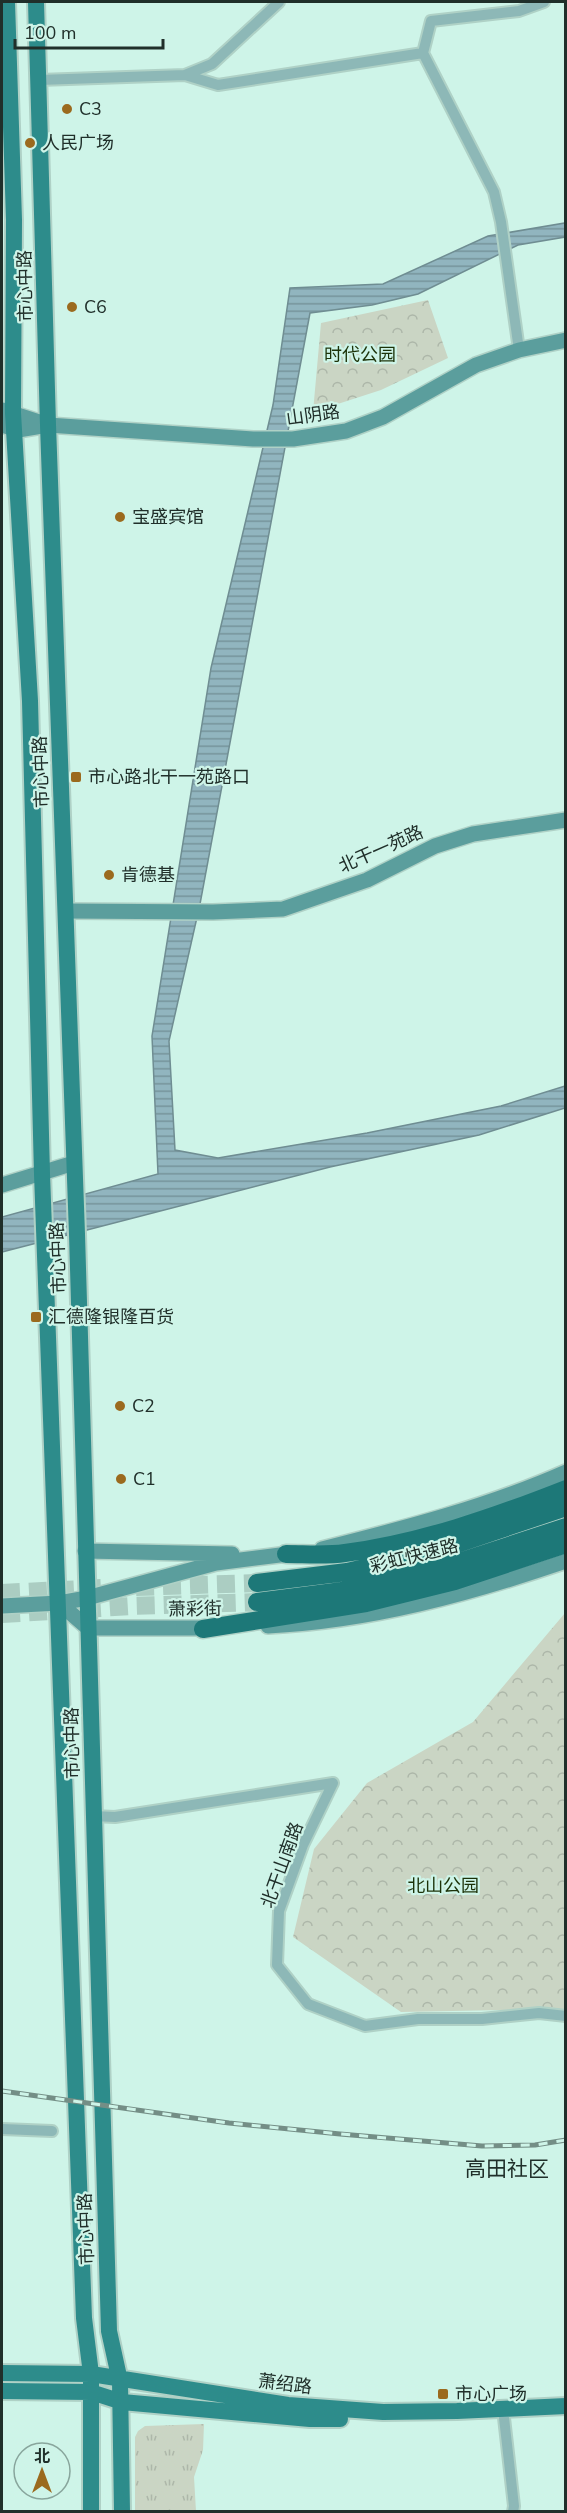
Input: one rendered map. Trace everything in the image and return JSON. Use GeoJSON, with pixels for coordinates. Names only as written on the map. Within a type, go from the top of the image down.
{"type":"FeatureCollection","features":[{"type":"Feature","properties":{"kind":"highway"},"geometry":{"type":"LineString","coordinates":[[286,1554],[343,1554],[417,1538],[461,1527],[566,1489]]}},
{"type":"Feature","properties":{"kind":"highway","name":"彩虹快速路"},"geometry":{"type":"LineString","coordinates":[[257,1583],[347,1572],[410,1558],[472,1541],[566,1508]]}},
{"type":"Feature","properties":{"kind":"highway","name":"彩虹快速路"},"geometry":{"type":"LineString","coordinates":[[257,1602],[342,1591],[435,1570],[566,1527]]}},
{"type":"Feature","properties":{"kind":"highway"},"geometry":{"type":"LineString","coordinates":[[203,1629],[366,1603],[455,1581],[566,1544]]}},
{"type":"Feature","properties":{"kind":"main road","name":"市心中路"},"geometry":{"type":"LineString","coordinates":[[8,2],[6,93],[14,220],[7,419],[31,712],[42,1174],[84,2318],[91,2374],[91,2511]]}},
{"type":"Feature","properties":{"kind":"main road","name":"市心中路"},"geometry":{"type":"LineString","coordinates":[[36,2],[48,425],[76,1191],[109,2331],[120,2381],[122,2402],[122,2511]]}},
{"type":"Feature","properties":{"kind":"main road","name":"山阴路"},"geometry":{"type":"LineString","coordinates":[[7,419],[48,425],[253,439],[293,439],[346,431],[383,417],[476,365],[519,350],[566,340]]}},
{"type":"Feature","properties":{"kind":"main road","name":"北干一苑路"},"geometry":{"type":"LineString","coordinates":[[66,911],[213,912],[283,909],[366,880],[435,846],[473,834],[566,820]]}},
{"type":"Feature","properties":{"kind":"main road"},"geometry":{"type":"LineString","coordinates":[[2,1185],[74,1163]]}},
{"type":"Feature","properties":{"kind":"main road","name":"萧彩街"},"geometry":{"type":"LineString","coordinates":[[2,1606],[59,1603],[87,1598],[216,1563],[321,1549],[438,1520],[527,1489],[566,1472]]}},
{"type":"Feature","properties":{"kind":"main road","name":"萧彩街"},"geometry":{"type":"LineString","coordinates":[[86,1551],[286,1554]]}},
{"type":"Feature","properties":{"kind":"main road","name":"萧彩街"},"geometry":{"type":"LineString","coordinates":[[88,1628],[203,1629],[314,1623],[373,1615],[501,1583],[566,1561]]}},
{"type":"Feature","properties":{"kind":"main road"},"geometry":{"type":"LineString","coordinates":[[59,1603],[88,1628]]}},
{"type":"Feature","properties":{"kind":"main road","name":"萧绍路"},"geometry":{"type":"LineString","coordinates":[[2,2373],[91,2374],[120,2381],[288,2405],[383,2412],[504,2415],[566,2406]]}},
{"type":"Feature","properties":{"kind":"main road"},"geometry":{"type":"LineString","coordinates":[[2,2391],[91,2392],[122,2402],[310,2419],[566,2414]]}},
{"type":"Feature","properties":{"kind":"street"},"geometry":{"type":"LineString","coordinates":[[185,75],[213,64],[279,2]]}},
{"type":"Feature","properties":{"kind":"street"},"geometry":{"type":"LineString","coordinates":[[519,350],[501,222],[494,192],[423,53],[430,21],[519,11],[544,2]]}},
{"type":"Feature","properties":{"kind":"street"},"geometry":{"type":"LineString","coordinates":[[39,80],[185,75],[218,85],[423,53]]}},
{"type":"Feature","properties":{"kind":"street","name":"北干山南路"},"geometry":{"type":"LineString","coordinates":[[93,1816],[115,1817],[333,1783],[303,1845],[279,1911],[276,1965],[308,2004],[365,2026],[418,2019],[482,2019],[539,2013],[566,2016]]}},
{"type":"Feature","properties":{"kind":"street"},"geometry":{"type":"LineString","coordinates":[[2,2129],[52,2132]]}},
{"type":"Feature","properties":{"kind":"street"},"geometry":{"type":"LineString","coordinates":[[504,2415],[513,2511]]}},
{"type":"Feature","properties":{"kind":"green space","name":"时代公园"},"geometry":{"type":"Polygon","coordinates":[[[428,300],[448,358],[381,390],[313,412],[321,323],[428,300]]]}},
{"type":"Feature","properties":{"kind":"green space","name":"北山公园"},"geometry":{"type":"Polygon","coordinates":[[[565,1613],[565,2016],[504,2010],[401,2012],[293,1937],[314,1849],[367,1783],[473,1722],[565,1613]]]}},
{"type":"Feature","properties":{"kind":"green space"},"geometry":{"type":"Polygon","coordinates":[[[204,2424],[203,2450],[194,2477],[196,2511],[135,2511],[135,2437],[138,2431],[145,2426],[204,2424]]]}},
{"type":"Feature","properties":{"kind":"water"},"geometry":{"type":"Polygon","coordinates":[[[565,223],[565,237],[518,245],[418,294],[372,305],[310,313],[200,904],[169,1041],[175,1150],[218,1158],[367,1133],[501,1106],[565,1086],[565,1108],[479,1135],[330,1167],[2,1252],[2,1217],[158,1174],[152,1036],[211,668],[273,405],[290,288],[383,284],[488,236],[565,223]]]}},
{"type":"Feature","properties":{"kind":"tunnel"},"geometry":{"type":"LineString","coordinates":[[136,1587],[257,1583]]}},
{"type":"Feature","properties":{"kind":"tunnel"},"geometry":{"type":"LineString","coordinates":[[2,1593],[102,1588]]}},
{"type":"Feature","properties":{"kind":"tunnel"},"geometry":{"type":"LineString","coordinates":[[2,1614],[132,1606],[257,1602]]}},
{"type":"Feature","properties":{"kind":"railway"},"geometry":{"type":"LineString","coordinates":[[2,2091],[229,2123],[340,2134],[482,2146],[535,2145],[566,2140]]}},
{"type":"Feature","properties":{"kind":"place","name":"C3"},"geometry":{"type":"Point","coordinates":[67,109]}},
{"type":"Feature","properties":{"kind":"place","name":"人民广场"},"geometry":{"type":"Point","coordinates":[30,143]}},
{"type":"Feature","properties":{"kind":"place","name":"C6"},"geometry":{"type":"Point","coordinates":[72,307]}},
{"type":"Feature","properties":{"kind":"place","name":"宝盛宾馆"},"geometry":{"type":"Point","coordinates":[120,517]}},
{"type":"Feature","properties":{"kind":"place","name":"市心路北干一苑路口"},"geometry":{"type":"Point","coordinates":[76,777]}},
{"type":"Feature","properties":{"kind":"place","name":"肯德基"},"geometry":{"type":"Point","coordinates":[109,875]}},
{"type":"Feature","properties":{"kind":"place","name":"汇德隆银隆百货"},"geometry":{"type":"Point","coordinates":[36,1317]}},
{"type":"Feature","properties":{"kind":"place","name":"C2"},"geometry":{"type":"Point","coordinates":[120,1406]}},
{"type":"Feature","properties":{"kind":"place","name":"C1"},"geometry":{"type":"Point","coordinates":[121,1479]}},
{"type":"Feature","properties":{"kind":"place","name":"市心广场"},"geometry":{"type":"Point","coordinates":[443,2394]}},
{"type":"Feature","properties":{"kind":"district","name":"高田社区"},"geometry":{"type":"Point","coordinates":[507,2169]}}]}
